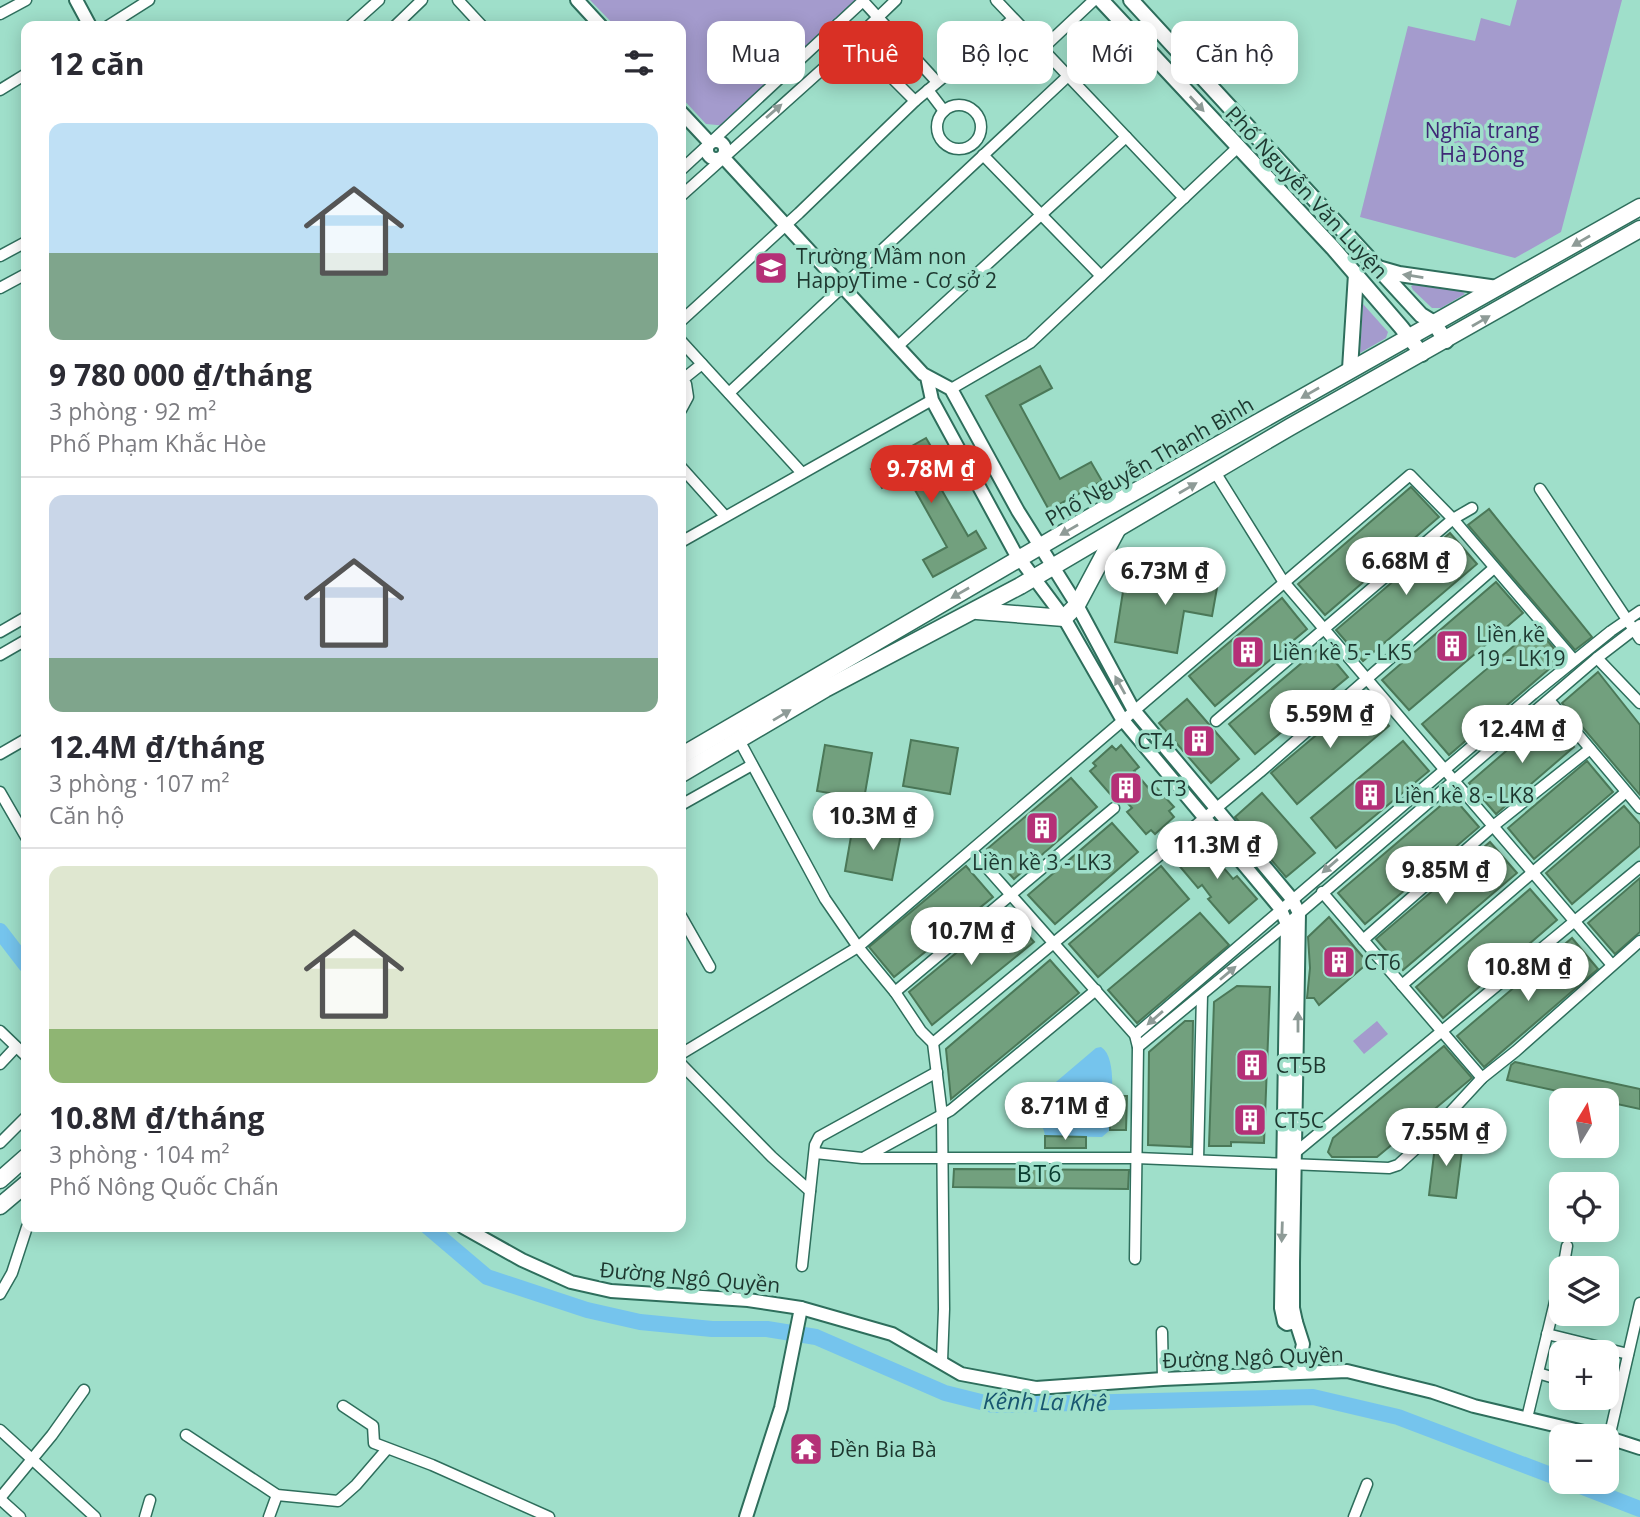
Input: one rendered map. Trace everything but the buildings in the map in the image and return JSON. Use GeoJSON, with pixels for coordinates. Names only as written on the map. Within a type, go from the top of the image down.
{"type":"FeatureCollection","features":[{"type":"Feature","properties":{"kind":"main road","name":"Phố Nguyễn Văn Luyện"},"geometry":{"type":"LineString","coordinates":[[1101,0],[1356,274],[1422,354]]}},
{"type":"Feature","properties":{"kind":"main road","name":"Phố Nguyễn Văn Luyện"},"geometry":{"type":"LineString","coordinates":[[1131,0],[1421,315],[1434,323],[1446,341]]}},
{"type":"Feature","properties":{"kind":"main road","name":"Phố Nguyễn Thanh Bình"},"geometry":{"type":"LineString","coordinates":[[686,752],[1350,369],[1640,207]]}},
{"type":"Feature","properties":{"kind":"main road","name":"Phố Nguyễn Thanh Bình"},"geometry":{"type":"LineString","coordinates":[[686,771],[825,689],[1052,567],[1640,229]]}},
{"type":"Feature","properties":{"kind":"main road"},"geometry":{"type":"LineString","coordinates":[[1378,267],[1399,274],[1497,288]]}},
{"type":"Feature","properties":{"kind":"main road"},"geometry":{"type":"LineString","coordinates":[[1350,369],[1356,274]]}},
{"type":"Feature","properties":{"kind":"main road"},"geometry":{"type":"LineString","coordinates":[[972,611],[1063,618],[1077,605],[1118,528]]}},
{"type":"Feature","properties":{"kind":"main road"},"geometry":{"type":"LineString","coordinates":[[0,1180],[21,1161]]}},
{"type":"Feature","properties":{"kind":"main road"},"geometry":{"type":"LineString","coordinates":[[0,1206],[21,1190]]}},
{"type":"Feature","properties":{"kind":"street"},"geometry":{"type":"LineString","coordinates":[[0,15],[26,0]]}},
{"type":"Feature","properties":{"kind":"street"},"geometry":{"type":"LineString","coordinates":[[76,0],[87,21]]}},
{"type":"Feature","properties":{"kind":"street"},"geometry":{"type":"LineString","coordinates":[[116,21],[149,0]]}},
{"type":"Feature","properties":{"kind":"street"},"geometry":{"type":"LineString","coordinates":[[356,21],[379,0]]}},
{"type":"Feature","properties":{"kind":"street"},"geometry":{"type":"LineString","coordinates":[[400,21],[422,0]]}},
{"type":"Feature","properties":{"kind":"street"},"geometry":{"type":"LineString","coordinates":[[458,0],[477,21]]}},
{"type":"Feature","properties":{"kind":"street"},"geometry":{"type":"LineString","coordinates":[[577,0],[596,21]]}},
{"type":"Feature","properties":{"kind":"street"},"geometry":{"type":"LineString","coordinates":[[873,21],[896,0]]}},
{"type":"Feature","properties":{"kind":"street"},"geometry":{"type":"LineString","coordinates":[[996,0],[1013,19],[1011,21]]}},
{"type":"Feature","properties":{"kind":"street"},"geometry":{"type":"LineString","coordinates":[[1053,39],[1094,0]]}},
{"type":"Feature","properties":{"kind":"street"},"geometry":{"type":"LineString","coordinates":[[686,316],[937,82],[863,1],[841,21]]}},
{"type":"Feature","properties":{"kind":"street"},"geometry":{"type":"LineString","coordinates":[[686,165],[819,42]]}},
{"type":"Feature","properties":{"kind":"street"},"geometry":{"type":"LineString","coordinates":[[1053,60],[1067,75]]}},
{"type":"Feature","properties":{"kind":"street"},"geometry":{"type":"LineString","coordinates":[[686,191],[819,70]]}},
{"type":"Feature","properties":{"kind":"street"},"geometry":{"type":"LineString","coordinates":[[0,89],[21,77]]}},
{"type":"Feature","properties":{"kind":"street"},"geometry":{"type":"LineString","coordinates":[[729,393],[1067,77]]}},
{"type":"Feature","properties":{"kind":"street"},"geometry":{"type":"LineString","coordinates":[[899,84],[915,101]]}},
{"type":"Feature","properties":{"kind":"street"},"geometry":{"type":"LineString","coordinates":[[1076,84],[1184,198]]}},
{"type":"Feature","properties":{"kind":"street"},"geometry":{"type":"LineString","coordinates":[[928,90],[944,111]]}},
{"type":"Feature","properties":{"kind":"street"},"geometry":{"type":"LineString","coordinates":[[956,105],[970,107],[980,117],[982,131],[975,143],[963,149],[949,147],[939,137],[937,123],[944,111],[956,105]]}},
{"type":"Feature","properties":{"kind":"street"},"geometry":{"type":"LineString","coordinates":[[686,117],[710,143]]}},
{"type":"Feature","properties":{"kind":"street"},"geometry":{"type":"LineString","coordinates":[[898,346],[1126,137]]}},
{"type":"Feature","properties":{"kind":"street"},"geometry":{"type":"LineString","coordinates":[[710,143],[707,148],[709,156],[715,159],[723,157]]}},
{"type":"Feature","properties":{"kind":"street"},"geometry":{"type":"LineString","coordinates":[[686,538],[1030,343],[1237,148]]}},
{"type":"Feature","properties":{"kind":"street"},"geometry":{"type":"LineString","coordinates":[[983,155],[1101,276]]}},
{"type":"Feature","properties":{"kind":"street"},"geometry":{"type":"LineString","coordinates":[[723,157],[927,377],[951,388],[1040,548],[1077,605],[1133,709],[1292,899],[1299,914],[1292,1160]]}},
{"type":"Feature","properties":{"kind":"street"},"geometry":{"type":"LineString","coordinates":[[0,256],[21,245]]}},
{"type":"Feature","properties":{"kind":"street"},"geometry":{"type":"LineString","coordinates":[[0,288],[21,277]]}},
{"type":"Feature","properties":{"kind":"street"},"geometry":{"type":"LineString","coordinates":[[686,346],[802,473]]}},
{"type":"Feature","properties":{"kind":"street"},"geometry":{"type":"LineString","coordinates":[[686,375],[702,364]]}},
{"type":"Feature","properties":{"kind":"street"},"geometry":{"type":"LineString","coordinates":[[927,377],[932,400],[1020,560],[1063,618],[1122,719],[1280,908],[1287,924],[1293,1308],[1303,1344],[1297,1373]]}},
{"type":"Feature","properties":{"kind":"street"},"geometry":{"type":"LineString","coordinates":[[1214,472],[1283,581],[1612,965]]}},
{"type":"Feature","properties":{"kind":"street"},"geometry":{"type":"LineString","coordinates":[[686,473],[725,516]]}},
{"type":"Feature","properties":{"kind":"street"},"geometry":{"type":"LineString","coordinates":[[686,1051],[858,947],[1133,709],[1410,475],[1453,519],[1574,660]]}},
{"type":"Feature","properties":{"kind":"street"},"geometry":{"type":"LineString","coordinates":[[1540,489],[1627,618],[1637,626],[1640,639]]}},
{"type":"Feature","properties":{"kind":"street"},"geometry":{"type":"LineString","coordinates":[[1216,721],[1453,519],[1472,508]]}},
{"type":"Feature","properties":{"kind":"street"},"geometry":{"type":"LineString","coordinates":[[933,1043],[1205,817],[1494,568]]}},
{"type":"Feature","properties":{"kind":"street"},"geometry":{"type":"LineString","coordinates":[[1135,1035],[1280,908],[1574,660],[1627,618],[1640,611]]}},
{"type":"Feature","properties":{"kind":"street"},"geometry":{"type":"LineString","coordinates":[[0,632],[21,620]]}},
{"type":"Feature","properties":{"kind":"street"},"geometry":{"type":"LineString","coordinates":[[1138,1047],[1299,914],[1597,657],[1637,626]]}},
{"type":"Feature","properties":{"kind":"street"},"geometry":{"type":"LineString","coordinates":[[0,655],[21,643]]}},
{"type":"Feature","properties":{"kind":"street"},"geometry":{"type":"LineString","coordinates":[[1597,657],[1640,703]]}},
{"type":"Feature","properties":{"kind":"street"},"geometry":{"type":"LineString","coordinates":[[1549,700],[1640,808]]}},
{"type":"Feature","properties":{"kind":"street"},"geometry":{"type":"LineString","coordinates":[[739,740],[825,899],[858,947],[933,1043],[942,1115],[942,1362]]}},
{"type":"Feature","properties":{"kind":"street"},"geometry":{"type":"LineString","coordinates":[[0,754],[21,742]]}},
{"type":"Feature","properties":{"kind":"street"},"geometry":{"type":"LineString","coordinates":[[1363,940],[1492,827],[1590,749]]}},
{"type":"Feature","properties":{"kind":"street"},"geometry":{"type":"LineString","coordinates":[[686,802],[752,765]]}},
{"type":"Feature","properties":{"kind":"street"},"geometry":{"type":"LineString","coordinates":[[0,792],[21,827]]}},
{"type":"Feature","properties":{"kind":"street"},"geometry":{"type":"LineString","coordinates":[[1402,985],[1626,793]]}},
{"type":"Feature","properties":{"kind":"street"},"geometry":{"type":"LineString","coordinates":[[895,992],[1114,808]]}},
{"type":"Feature","properties":{"kind":"street"},"geometry":{"type":"LineString","coordinates":[[972,851],[1135,1035],[1138,1047],[1135,1259]]}},
{"type":"Feature","properties":{"kind":"street"},"geometry":{"type":"LineString","coordinates":[[1292,1160],[1441,1031],[1640,867]]}},
{"type":"Feature","properties":{"kind":"street"},"geometry":{"type":"LineString","coordinates":[[1322,892],[1482,1078]]}},
{"type":"Feature","properties":{"kind":"street"},"geometry":{"type":"LineString","coordinates":[[686,925],[710,967]]}},
{"type":"Feature","properties":{"kind":"street"},"geometry":{"type":"LineString","coordinates":[[815,1153],[862,1158],[1292,1160],[1389,1168],[1398,1165],[1482,1078],[1517,1051],[1640,942]]}},
{"type":"Feature","properties":{"kind":"street"},"geometry":{"type":"LineString","coordinates":[[862,1158],[942,1115],[1096,990]]}},
{"type":"Feature","properties":{"kind":"street"},"geometry":{"type":"LineString","coordinates":[[1198,1160],[1202,995]]}},
{"type":"Feature","properties":{"kind":"street"},"geometry":{"type":"LineString","coordinates":[[0,1031],[21,1052]]}},
{"type":"Feature","properties":{"kind":"street"},"geometry":{"type":"LineString","coordinates":[[0,1064],[16,1047]]}},
{"type":"Feature","properties":{"kind":"street"},"geometry":{"type":"LineString","coordinates":[[686,1069],[772,1157],[810,1191]]}},
{"type":"Feature","properties":{"kind":"street"},"geometry":{"type":"LineString","coordinates":[[802,1266],[818,1137],[937,1072]]}},
{"type":"Feature","properties":{"kind":"street"},"geometry":{"type":"LineString","coordinates":[[0,1143],[21,1122]]}},
{"type":"Feature","properties":{"kind":"street"},"geometry":{"type":"LineString","coordinates":[[0,1294],[12,1273],[25,1232]]}},
{"type":"Feature","properties":{"kind":"street","name":"Đường Ngô Quyền"},"geometry":{"type":"LineString","coordinates":[[472,1232],[552,1275],[591,1288],[748,1300],[891,1334],[961,1374],[1036,1388],[1163,1379],[1352,1372],[1433,1392],[1474,1406],[1552,1424]]}},
{"type":"Feature","properties":{"kind":"street"},"geometry":{"type":"LineString","coordinates":[[1565,1256],[1567,1246]]}},
{"type":"Feature","properties":{"kind":"street"},"geometry":{"type":"LineString","coordinates":[[1619,1394],[1640,1303]]}},
{"type":"Feature","properties":{"kind":"street"},"geometry":{"type":"LineString","coordinates":[[746,1517],[781,1408],[799,1314]]}},
{"type":"Feature","properties":{"kind":"street"},"geometry":{"type":"LineString","coordinates":[[1527,1418],[1549,1326]]}},
{"type":"Feature","properties":{"kind":"street"},"geometry":{"type":"LineString","coordinates":[[1162,1332],[1163,1379]]}},
{"type":"Feature","properties":{"kind":"street"},"geometry":{"type":"LineString","coordinates":[[1547,1334],[1628,1354]]}},
{"type":"Feature","properties":{"kind":"street"},"geometry":{"type":"LineString","coordinates":[[1538,1373],[1549,1376]]}},
{"type":"Feature","properties":{"kind":"street"},"geometry":{"type":"LineString","coordinates":[[20,1517],[0,1499],[33,1460],[84,1390]]}},
{"type":"Feature","properties":{"kind":"street"},"geometry":{"type":"LineString","coordinates":[[343,1406],[373,1426],[374,1443],[432,1465],[549,1517]]}},
{"type":"Feature","properties":{"kind":"street"},"geometry":{"type":"LineString","coordinates":[[0,1430],[95,1517]]}},
{"type":"Feature","properties":{"kind":"street"},"geometry":{"type":"LineString","coordinates":[[187,1435],[277,1494],[338,1501],[356,1485],[387,1449]]}},
{"type":"Feature","properties":{"kind":"street","name":"Đường Ngô Quyền"},"geometry":{"type":"LineString","coordinates":[[1619,1441],[1640,1448]]}},
{"type":"Feature","properties":{"kind":"street"},"geometry":{"type":"LineString","coordinates":[[1354,1517],[1367,1484]]}},
{"type":"Feature","properties":{"kind":"street"},"geometry":{"type":"LineString","coordinates":[[269,1517],[277,1494]]}},
{"type":"Feature","properties":{"kind":"street"},"geometry":{"type":"LineString","coordinates":[[145,1517],[150,1500]]}},
{"type":"Feature","properties":{"kind":"green space"},"geometry":{"type":"Polygon","coordinates":[[[590,0],[859,0],[837,21],[819,21],[819,38],[805,52],[805,21],[707,21],[707,84],[772,84],[728,126],[706,124],[686,102],[686,21],[610,21],[590,0]]]}},
{"type":"Feature","properties":{"kind":"green space","name":"Nghĩa trang Hà Đông"},"geometry":{"type":"Polygon","coordinates":[[[1517,0],[1622,0],[1561,232],[1515,258],[1360,217],[1408,26],[1475,41],[1481,18],[1510,26],[1517,0]]]}},
{"type":"Feature","properties":{"kind":"green space"},"geometry":{"type":"Polygon","coordinates":[[[1413,285],[1461,291],[1465,294],[1441,308],[1432,308],[1413,290],[1413,285]]]}},
{"type":"Feature","properties":{"kind":"green space"},"geometry":{"type":"Polygon","coordinates":[[[1363,304],[1388,332],[1386,338],[1360,353],[1363,304]]]}},
{"type":"Feature","properties":{"kind":"green space"},"geometry":{"type":"Polygon","coordinates":[[[1377,1021],[1388,1034],[1364,1054],[1353,1041],[1377,1021]]]}},
{"type":"Feature","properties":{"kind":"water"},"geometry":{"type":"Polygon","coordinates":[[[1101,1047],[1107,1053],[1112,1073],[1110,1130],[1102,1137],[1045,1136],[1030,1104],[1096,1048],[1101,1047]]]}},
{"type":"Feature","properties":{"kind":"waterway","name":"Kênh La Khê"},"geometry":{"type":"LineString","coordinates":[[0,931],[21,958]]}},
{"type":"Feature","properties":{"kind":"waterway","name":"Kênh La Khê"},"geometry":{"type":"LineString","coordinates":[[434,1232],[487,1277],[587,1310],[640,1322],[712,1329],[767,1329],[816,1337],[945,1393],[993,1405],[1313,1397],[1398,1417],[1549,1474]]}},
{"type":"Feature","properties":{"kind":"waterway","name":"Kênh La Khê"},"geometry":{"type":"LineString","coordinates":[[1601,1494],[1640,1509]]}},
{"type":"Feature","properties":{"kind":"place","name":"Trường Mầm non HappyTime - Cơ sở 2"},"geometry":{"type":"Point","coordinates":[771,268]}},
{"type":"Feature","properties":{"kind":"place","name":"Liền kề 19 - LK19"},"geometry":{"type":"Point","coordinates":[1452,646]}},
{"type":"Feature","properties":{"kind":"place","name":"Liền kề 5 - LK5"},"geometry":{"type":"Point","coordinates":[1248,652]}},
{"type":"Feature","properties":{"kind":"place","name":"CT4"},"geometry":{"type":"Point","coordinates":[1199,741]}},
{"type":"Feature","properties":{"kind":"place","name":"CT3"},"geometry":{"type":"Point","coordinates":[1126,788]}},
{"type":"Feature","properties":{"kind":"place","name":"Liền kề 8 - LK8"},"geometry":{"type":"Point","coordinates":[1370,795]}},
{"type":"Feature","properties":{"kind":"place","name":"Liền kề 3 - LK3"},"geometry":{"type":"Point","coordinates":[1042,828]}},
{"type":"Feature","properties":{"kind":"place","name":"CT6"},"geometry":{"type":"Point","coordinates":[1339,962]}},
{"type":"Feature","properties":{"kind":"place","name":"CT5B"},"geometry":{"type":"Point","coordinates":[1252,1065]}},
{"type":"Feature","properties":{"kind":"place","name":"CT5C"},"geometry":{"type":"Point","coordinates":[1250,1120]}},
{"type":"Feature","properties":{"kind":"place","name":"Đền Bia Bà"},"geometry":{"type":"Point","coordinates":[806,1449]}},
{"type":"Feature","properties":{"kind":"district","name":"BT6"},"geometry":{"type":"Point","coordinates":[1040,1173]}}]}
